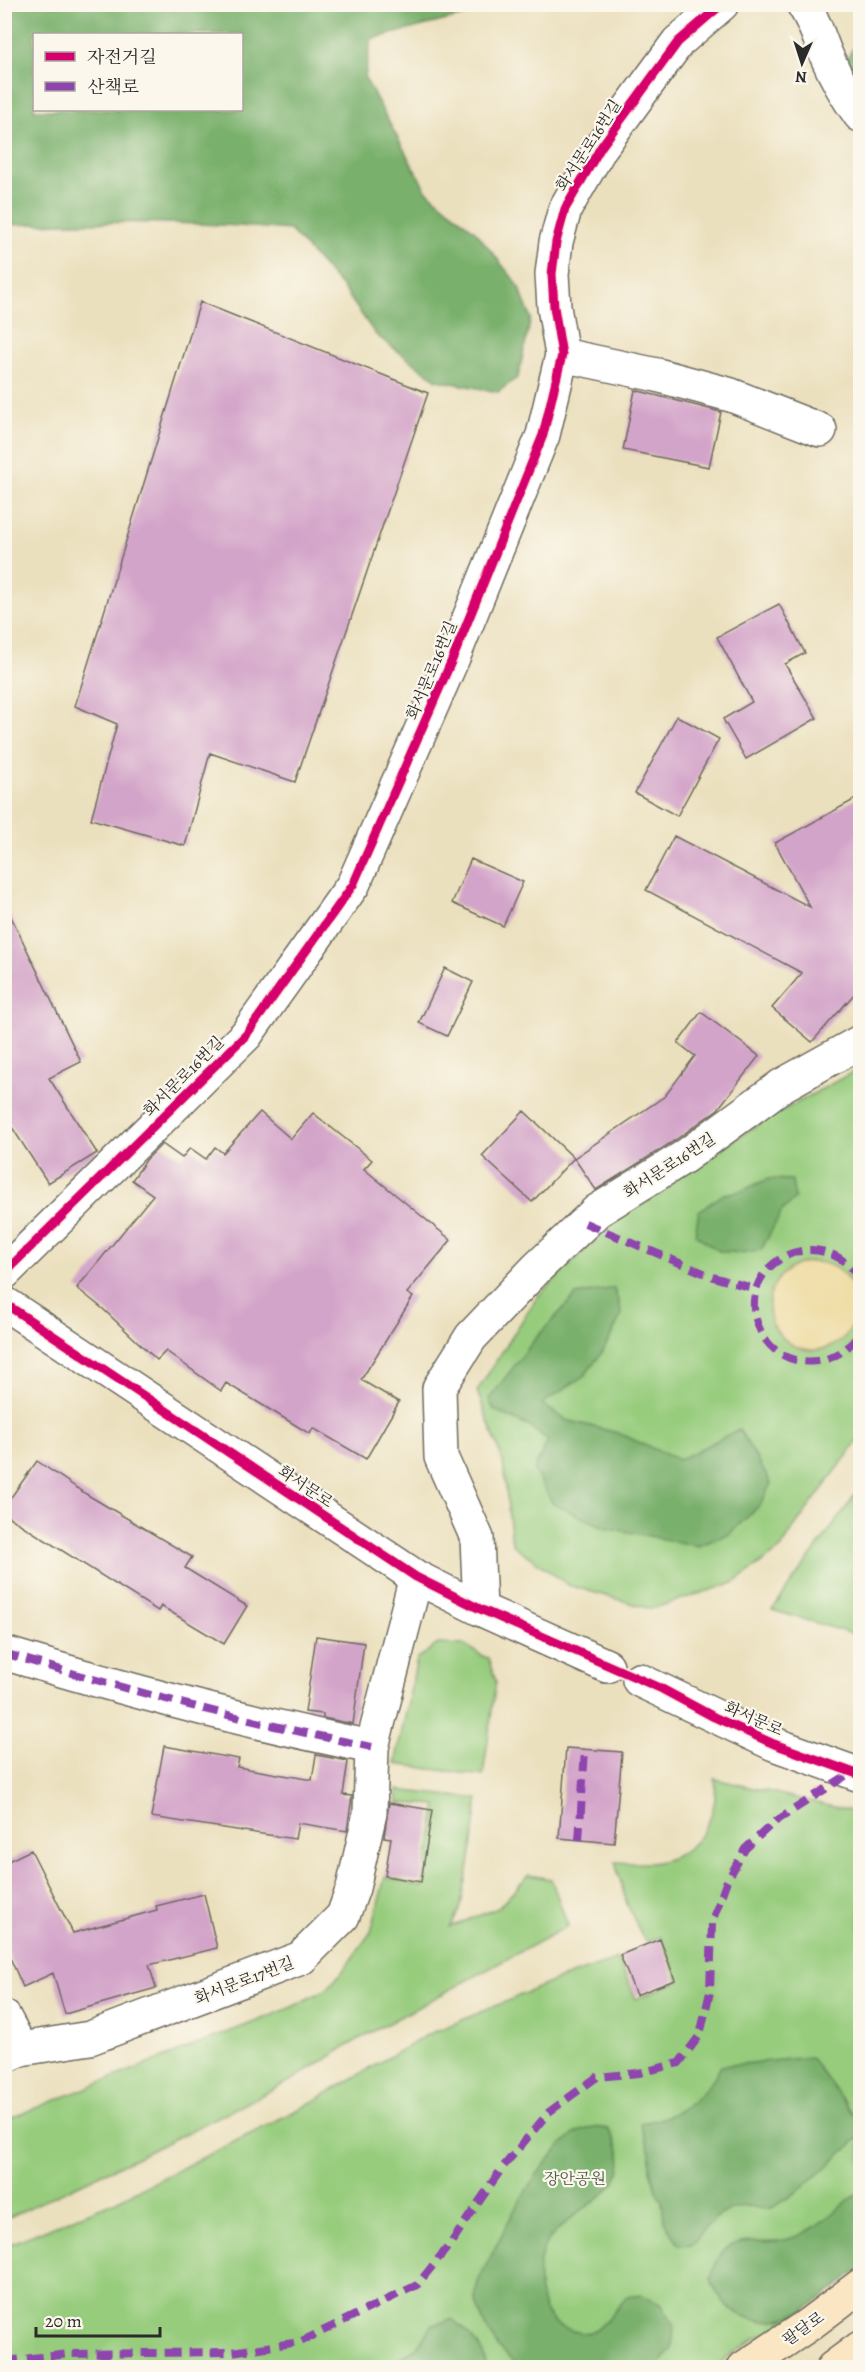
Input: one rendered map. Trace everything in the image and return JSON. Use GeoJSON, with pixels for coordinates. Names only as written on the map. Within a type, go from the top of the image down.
{"type":"FeatureCollection","features":[{"type":"Feature","properties":{"kind":"main road","name":"팔달로"},"geometry":{"type":"LineString","coordinates":[[744,2367],[808,2325],[861,2286]]}},
{"type":"Feature","properties":{"kind":"street","name":"화서문로16번길"},"geometry":{"type":"LineString","coordinates":[[4,1273],[246,1035],[353,885],[455,654],[543,435],[562,355],[554,307],[552,274],[556,242],[565,209],[601,147],[678,42],[722,4]]}},
{"type":"Feature","properties":{"kind":"street"},"geometry":{"type":"LineString","coordinates":[[804,4],[812,16],[826,56],[844,92],[861,115]]}},
{"type":"Feature","properties":{"kind":"street"},"geometry":{"type":"LineString","coordinates":[[562,355],[657,375],[731,395],[820,430]]}},
{"type":"Feature","properties":{"kind":"street","name":"화서문로16번길"},"geometry":{"type":"LineString","coordinates":[[480,1609],[477,1538],[441,1457],[439,1388],[471,1337],[537,1268],[597,1211],[684,1157],[782,1086],[861,1042]]}},
{"type":"Feature","properties":{"kind":"street","name":"화서문로"},"geometry":{"type":"LineString","coordinates":[[4,1303],[416,1578],[607,1666]]}},
{"type":"Feature","properties":{"kind":"street","name":"화서문로17번길"},"geometry":{"type":"LineString","coordinates":[[13,2053],[90,2038],[301,1958],[343,1916],[353,1888],[370,1813],[372,1747],[416,1578]]}},
{"type":"Feature","properties":{"kind":"street"},"geometry":{"type":"LineString","coordinates":[[4,1653],[137,1693],[273,1727],[372,1747]]}},
{"type":"Feature","properties":{"kind":"street","name":"화서문로"},"geometry":{"type":"LineString","coordinates":[[639,1680],[774,1744],[861,1775]]}},
{"type":"Feature","properties":{"kind":"street"},"geometry":{"type":"LineString","coordinates":[[4,2017],[13,2053]]}},
{"type":"Feature","properties":{"kind":"green space"},"geometry":{"type":"Polygon","coordinates":[[[4,5],[507,5],[371,39],[365,78],[426,190],[476,232],[518,285],[531,318],[518,377],[498,392],[437,380],[376,335],[343,288],[290,230],[219,225],[76,223],[5,225],[4,5]]]}},
{"type":"Feature","properties":{"kind":"green space"},"geometry":{"type":"Polygon","coordinates":[[[860,38],[860,95],[846,59],[860,38]]]}},
{"type":"Feature","properties":{"kind":"green space"},"geometry":{"type":"Polygon","coordinates":[[[860,1068],[860,1438],[795,1526],[781,1549],[733,1583],[651,1609],[568,1585],[512,1544],[503,1462],[477,1391],[538,1296],[625,1211],[762,1122],[860,1068]]]}},
{"type":"Feature","properties":{"kind":"green space"},"geometry":{"type":"Polygon","coordinates":[[[768,1179],[792,1180],[795,1199],[782,1211],[761,1250],[740,1253],[719,1251],[695,1234],[699,1211],[724,1194],[741,1191],[768,1179]]]}},
{"type":"Feature","properties":{"kind":"green space"},"geometry":{"type":"Polygon","coordinates":[[[614,1288],[622,1314],[603,1351],[585,1375],[542,1404],[566,1420],[618,1433],[679,1460],[739,1429],[771,1483],[761,1504],[729,1534],[698,1546],[604,1527],[553,1504],[534,1470],[548,1440],[528,1426],[494,1410],[489,1399],[535,1339],[576,1295],[614,1288]]]}},
{"type":"Feature","properties":{"kind":"green space"},"geometry":{"type":"Polygon","coordinates":[[[860,1488],[860,1636],[772,1610],[855,1495],[860,1488]]]}},
{"type":"Feature","properties":{"kind":"green space"},"geometry":{"type":"Polygon","coordinates":[[[438,1644],[465,1645],[488,1659],[496,1681],[483,1776],[395,1764],[417,1659],[438,1644]]]}},
{"type":"Feature","properties":{"kind":"green space","name":"장안공원"},"geometry":{"type":"Polygon","coordinates":[[[715,1779],[860,1813],[860,2268],[800,2314],[755,2339],[714,2367],[5,2368],[5,2246],[116,2201],[307,2105],[427,2035],[554,1981],[618,1959],[636,1999],[679,1981],[661,1937],[645,1942],[627,1904],[615,1862],[657,1862],[675,1856],[686,1849],[704,1830],[710,1819],[714,1806],[715,1779]]]}},
{"type":"Feature","properties":{"kind":"green space"},"geometry":{"type":"Polygon","coordinates":[[[397,1790],[478,1799],[472,1849],[460,1910],[450,1927],[498,1908],[529,1875],[551,1879],[568,1926],[357,2040],[290,2081],[150,2151],[5,2219],[5,2120],[290,2008],[327,1989],[371,1932],[385,1877],[423,1887],[437,1805],[398,1803],[397,1790]]]}},
{"type":"Feature","properties":{"kind":"green space"},"geometry":{"type":"Polygon","coordinates":[[[810,2057],[860,2123],[860,2137],[803,2187],[779,2204],[767,2209],[748,2206],[731,2209],[709,2224],[693,2244],[679,2245],[664,2221],[662,2201],[650,2170],[650,2152],[640,2123],[666,2117],[688,2105],[706,2089],[721,2066],[810,2057]]]}},
{"type":"Feature","properties":{"kind":"green space"},"geometry":{"type":"Polygon","coordinates":[[[594,2127],[608,2129],[619,2150],[620,2167],[614,2181],[603,2194],[572,2217],[546,2244],[539,2268],[539,2287],[543,2305],[550,2318],[558,2325],[572,2331],[589,2332],[600,2327],[627,2297],[642,2295],[662,2305],[674,2326],[672,2349],[656,2367],[525,2367],[504,2353],[487,2330],[477,2302],[478,2285],[507,2223],[547,2161],[573,2135],[594,2127]]]}},
{"type":"Feature","properties":{"kind":"green space"},"geometry":{"type":"Polygon","coordinates":[[[860,2191],[860,2268],[833,2290],[804,2310],[773,2321],[756,2320],[739,2314],[722,2300],[711,2279],[717,2261],[725,2250],[734,2244],[744,2242],[779,2241],[792,2238],[819,2224],[860,2191]]]}},
{"type":"Feature","properties":{"kind":"green space"},"geometry":{"type":"Polygon","coordinates":[[[452,2319],[479,2346],[486,2367],[386,2367],[417,2347],[431,2326],[452,2319]]]}},
{"type":"Feature","properties":{"kind":"sand"},"geometry":{"type":"Polygon","coordinates":[[[813,1262],[838,1269],[850,1281],[857,1306],[850,1331],[838,1343],[813,1350],[788,1343],[776,1331],[769,1306],[776,1281],[788,1269],[813,1262]]]}},
{"type":"Feature","properties":{"kind":"building"},"geometry":{"type":"Polygon","coordinates":[[[200,302],[428,393],[295,782],[210,753],[185,846],[91,819],[117,724],[75,706],[200,302]]]}},
{"type":"Feature","properties":{"kind":"building"},"geometry":{"type":"Polygon","coordinates":[[[635,390],[721,412],[709,467],[623,450],[635,390]]]}},
{"type":"Feature","properties":{"kind":"building"},"geometry":{"type":"Polygon","coordinates":[[[779,604],[805,653],[785,664],[817,718],[746,759],[723,719],[752,702],[717,637],[779,604]]]}},
{"type":"Feature","properties":{"kind":"building"},"geometry":{"type":"Polygon","coordinates":[[[677,716],[719,739],[677,816],[635,793],[677,716]]]}},
{"type":"Feature","properties":{"kind":"building"},"geometry":{"type":"Polygon","coordinates":[[[861,796],[861,1001],[856,992],[812,1042],[772,1008],[802,973],[646,890],[674,836],[810,907],[775,843],[861,796]]]}},
{"type":"Feature","properties":{"kind":"building"},"geometry":{"type":"Polygon","coordinates":[[[471,859],[523,882],[503,926],[452,903],[471,859]]]}},
{"type":"Feature","properties":{"kind":"building"},"geometry":{"type":"Polygon","coordinates":[[[4,902],[81,1062],[49,1078],[97,1153],[48,1183],[4,1115],[4,902]]]}},
{"type":"Feature","properties":{"kind":"building"},"geometry":{"type":"Polygon","coordinates":[[[445,968],[473,982],[447,1036],[419,1023],[445,968]]]}},
{"type":"Feature","properties":{"kind":"building"},"geometry":{"type":"Polygon","coordinates":[[[701,1012],[759,1056],[718,1109],[674,1141],[596,1190],[574,1158],[665,1096],[695,1056],[678,1043],[701,1012]]]}},
{"type":"Feature","properties":{"kind":"building"},"geometry":{"type":"Polygon","coordinates":[[[524,1111],[574,1158],[532,1202],[482,1156],[524,1111]]]}},
{"type":"Feature","properties":{"kind":"building"},"geometry":{"type":"Polygon","coordinates":[[[260,1112],[291,1139],[313,1113],[372,1160],[364,1169],[451,1240],[407,1293],[413,1297],[361,1380],[399,1402],[366,1459],[313,1428],[310,1434],[226,1383],[221,1391],[166,1351],[157,1360],[77,1288],[153,1195],[132,1180],[146,1160],[162,1144],[182,1158],[190,1148],[206,1159],[215,1147],[223,1153],[260,1112]]]}},
{"type":"Feature","properties":{"kind":"building"},"geometry":{"type":"Polygon","coordinates":[[[37,1461],[86,1494],[192,1557],[185,1568],[247,1606],[224,1644],[161,1606],[158,1611],[4,1514],[4,1507],[37,1461]]]}},
{"type":"Feature","properties":{"kind":"building"},"geometry":{"type":"Polygon","coordinates":[[[316,1636],[364,1643],[353,1724],[323,1718],[323,1714],[305,1712],[316,1636]]]}},
{"type":"Feature","properties":{"kind":"building"},"geometry":{"type":"Polygon","coordinates":[[[164,1746],[239,1759],[237,1767],[312,1780],[316,1755],[348,1761],[343,1795],[352,1796],[347,1831],[298,1823],[295,1839],[151,1817],[164,1746]]]}},
{"type":"Feature","properties":{"kind":"building"},"geometry":{"type":"Polygon","coordinates":[[[566,1748],[622,1752],[614,1843],[559,1838],[566,1748]]]}},
{"type":"Feature","properties":{"kind":"building"},"geometry":{"type":"Polygon","coordinates":[[[389,1803],[432,1810],[421,1882],[385,1876],[391,1838],[384,1837],[389,1803]]]}},
{"type":"Feature","properties":{"kind":"building"},"geometry":{"type":"Polygon","coordinates":[[[31,1850],[73,1933],[157,1910],[156,1906],[204,1894],[217,1948],[149,1965],[156,1988],[65,2014],[53,1973],[23,1987],[4,1944],[4,1863],[31,1850]]]}},
{"type":"Feature","properties":{"kind":"building"},"geometry":{"type":"Polygon","coordinates":[[[660,1939],[675,1980],[636,1995],[620,1955],[660,1939]]]}},
{"type":"Feature","properties":{"kind":"marked path"},"geometry":{"type":"LineString","coordinates":[[585,1223],[713,1277],[756,1289]]}},
{"type":"Feature","properties":{"kind":"marked path"},"geometry":{"type":"LineString","coordinates":[[860,1279],[843,1260],[822,1251],[801,1251],[782,1258],[766,1271],[756,1289],[754,1310],[762,1334],[769,1344],[784,1356],[796,1360],[828,1359],[849,1346],[860,1333]]}},
{"type":"Feature","properties":{"kind":"marked path"},"geometry":{"type":"LineString","coordinates":[[4,1653],[187,1704],[372,1747]]}},
{"type":"Feature","properties":{"kind":"marked path"},"geometry":{"type":"LineString","coordinates":[[579,1840],[585,1750]]}},
{"type":"Feature","properties":{"kind":"marked path"},"geometry":{"type":"LineString","coordinates":[[4,2361],[70,2354],[232,2352],[300,2342],[417,2285],[451,2243],[502,2168],[549,2112],[597,2077],[639,2073],[679,2063],[700,2035],[710,1992],[712,1922],[726,1883],[745,1849],[773,1823],[850,1773]]}},
{"type":"Feature","properties":{"kind":"cycle path"},"geometry":{"type":"LineString","coordinates":[[4,1273],[246,1035],[353,885],[455,653],[543,435],[562,355],[554,307],[552,274],[556,242],[565,209],[601,147],[678,42],[722,4]]}},
{"type":"Feature","properties":{"kind":"cycle path"},"geometry":{"type":"LineString","coordinates":[[4,1303],[416,1577],[480,1609],[662,1689],[714,1717],[774,1744],[860,1775]]}}]}
